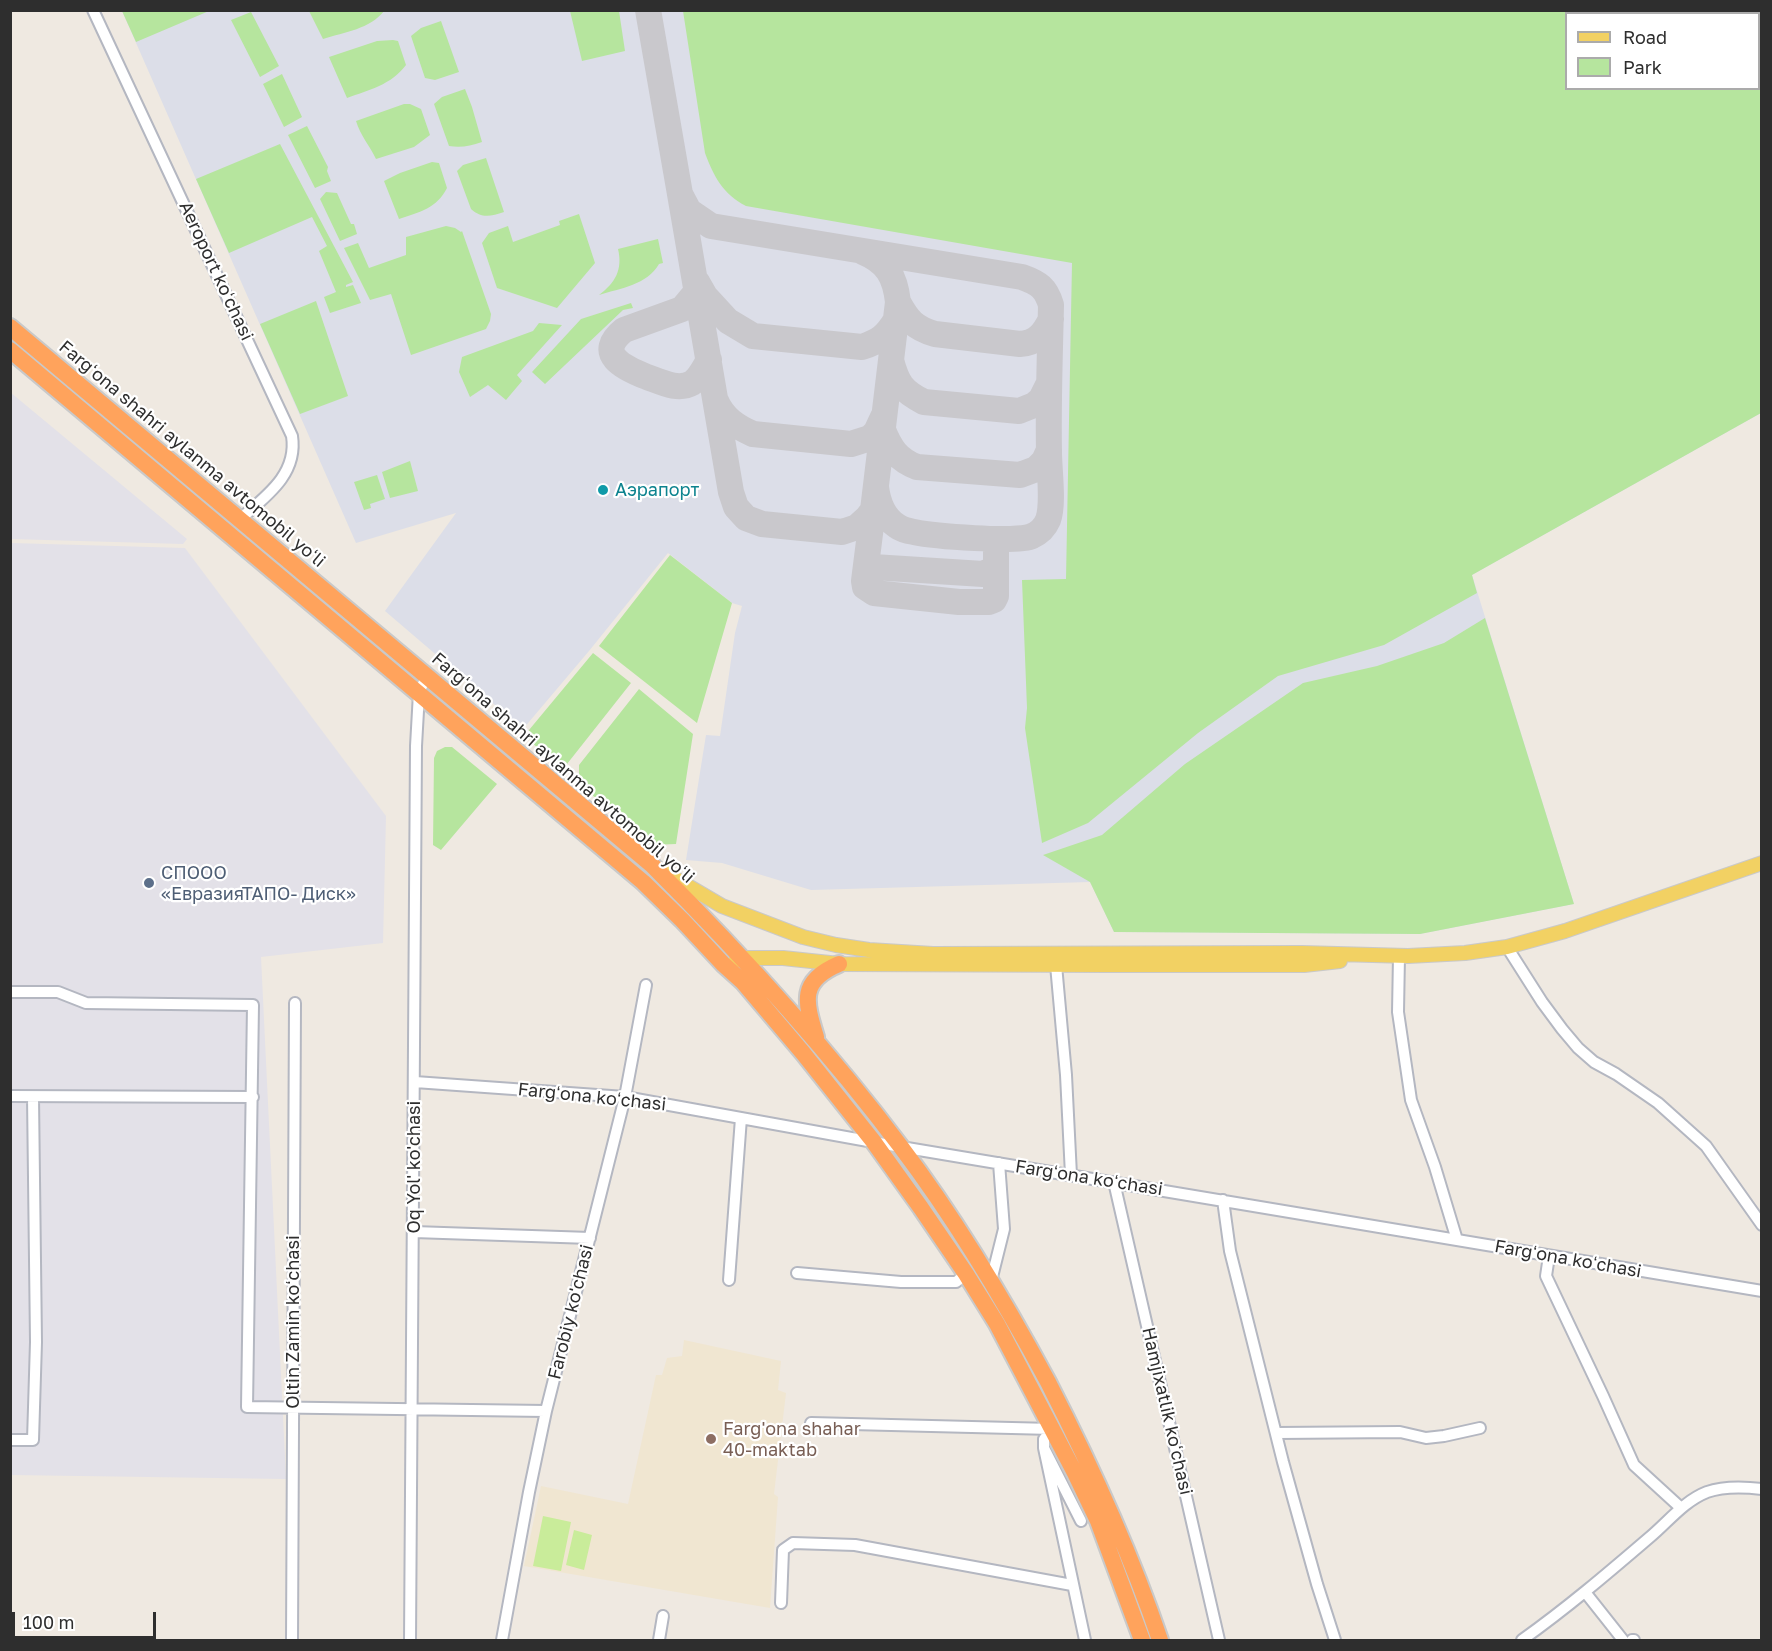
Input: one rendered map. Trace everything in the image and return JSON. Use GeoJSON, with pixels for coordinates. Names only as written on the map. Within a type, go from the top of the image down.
{"type":"FeatureCollection","features":[{"type":"Feature","properties":{"kind":"highway","name":"Fargʻona shahri aylanma avtomobil yoʻli"},"geometry":{"type":"LineString","coordinates":[[10,327],[652,865],[742,958],[818,1043],[901,1147],[942,1205],[1016,1322],[1090,1467],[1132,1563],[1160,1641]]}},
{"type":"Feature","properties":{"kind":"highway","name":"Fargʻona shahri aylanma avtomobil yoʻli"},"geometry":{"type":"LineString","coordinates":[[10,350],[643,882],[766,1008],[873,1141],[966,1274],[997,1324],[1098,1521],[1142,1641]]}},
{"type":"Feature","properties":{"kind":"highway"},"geometry":{"type":"LineString","coordinates":[[818,1043],[810,1017],[807,996],[811,985],[825,970],[839,964]]}},
{"type":"Feature","properties":{"kind":"main road"},"geometry":{"type":"LineString","coordinates":[[723,964],[742,958],[783,958],[839,964],[1304,965],[1399,956],[1465,953],[1507,947],[1565,931],[1761,863]]}},
{"type":"Feature","properties":{"kind":"main road"},"geometry":{"type":"LineString","coordinates":[[652,865],[722,906],[803,937],[869,950],[933,954],[1302,953],[1399,956]]}},
{"type":"Feature","properties":{"kind":"street","name":"Aeroport koʻchasi"},"geometry":{"type":"LineString","coordinates":[[93,10],[292,436],[294,448],[292,461],[284,477],[239,520]]}},
{"type":"Feature","properties":{"kind":"street"},"geometry":{"type":"LineString","coordinates":[[419,693],[426,677]]}},
{"type":"Feature","properties":{"kind":"street","name":"Oq Yol' ko'chasi"},"geometry":{"type":"LineString","coordinates":[[410,1641],[416,780],[419,693]]}},
{"type":"Feature","properties":{"kind":"street"},"geometry":{"type":"LineString","coordinates":[[1507,947],[1542,1002],[1578,1048],[1594,1062],[1658,1103],[1706,1146],[1761,1225]]}},
{"type":"Feature","properties":{"kind":"street"},"geometry":{"type":"LineString","coordinates":[[1399,956],[1398,1012],[1411,1100],[1435,1167],[1457,1240]]}},
{"type":"Feature","properties":{"kind":"street"},"geometry":{"type":"LineString","coordinates":[[1056,965],[1066,1075],[1071,1175]]}},
{"type":"Feature","properties":{"kind":"street","name":"Farobiy ko'chasi"},"geometry":{"type":"LineString","coordinates":[[502,1641],[546,1411],[625,1097],[646,985]]}},
{"type":"Feature","properties":{"kind":"street"},"geometry":{"type":"LineString","coordinates":[[10,992],[57,992],[86,1003],[253,1005],[247,1407],[546,1411]]}},
{"type":"Feature","properties":{"kind":"street","name":"Oltin Zamin koʻchasi"},"geometry":{"type":"LineString","coordinates":[[292,1641],[295,1003]]}},
{"type":"Feature","properties":{"kind":"street","name":"Fargʻona koʻchasi"},"geometry":{"type":"LineString","coordinates":[[415,1082],[625,1097],[901,1147],[1761,1291]]}},
{"type":"Feature","properties":{"kind":"street"},"geometry":{"type":"LineString","coordinates":[[10,1096],[253,1097]]}},
{"type":"Feature","properties":{"kind":"street"},"geometry":{"type":"LineString","coordinates":[[10,1440],[33,1440],[36,1342],[33,1097]]}},
{"type":"Feature","properties":{"kind":"street"},"geometry":{"type":"LineString","coordinates":[[729,1280],[741,1118]]}},
{"type":"Feature","properties":{"kind":"street"},"geometry":{"type":"LineString","coordinates":[[991,1281],[1004,1229],[999,1163]]}},
{"type":"Feature","properties":{"kind":"street","name":"Hamjixatlik koʻchasi"},"geometry":{"type":"LineString","coordinates":[[1114,1182],[1219,1641]]}},
{"type":"Feature","properties":{"kind":"street"},"geometry":{"type":"LineString","coordinates":[[1223,1200],[1230,1251],[1283,1462],[1335,1641]]}},
{"type":"Feature","properties":{"kind":"street"},"geometry":{"type":"LineString","coordinates":[[414,1232],[590,1238]]}},
{"type":"Feature","properties":{"kind":"street"},"geometry":{"type":"LineString","coordinates":[[1549,1256],[1546,1276],[1634,1465],[1681,1508]]}},
{"type":"Feature","properties":{"kind":"street"},"geometry":{"type":"LineString","coordinates":[[797,1273],[901,1282],[956,1282],[966,1274]]}},
{"type":"Feature","properties":{"kind":"street"},"geometry":{"type":"LineString","coordinates":[[811,1423],[1052,1429]]}},
{"type":"Feature","properties":{"kind":"street"},"geometry":{"type":"LineString","coordinates":[[1277,1433],[1400,1432],[1426,1438],[1480,1428]]}},
{"type":"Feature","properties":{"kind":"street"},"geometry":{"type":"LineString","coordinates":[[1052,1429],[1044,1439],[1044,1448],[1085,1641]]}},
{"type":"Feature","properties":{"kind":"street"},"geometry":{"type":"LineString","coordinates":[[1044,1448],[1081,1521]]}},
{"type":"Feature","properties":{"kind":"street"},"geometry":{"type":"LineString","coordinates":[[1522,1641],[1585,1592],[1681,1508],[1707,1492],[1725,1488],[1761,1489]]}},
{"type":"Feature","properties":{"kind":"street"},"geometry":{"type":"LineString","coordinates":[[782,1603],[783,1550],[793,1543],[855,1545],[1072,1585]]}},
{"type":"Feature","properties":{"kind":"street"},"geometry":{"type":"LineString","coordinates":[[1585,1592],[1623,1641]]}},
{"type":"Feature","properties":{"kind":"street"},"geometry":{"type":"LineString","coordinates":[[659,1641],[663,1616]]}},
{"type":"Feature","properties":{"kind":"shaded area"},"geometry":{"type":"Polygon","coordinates":[[[122,11],[1761,11],[1761,413],[1472,575],[1574,904],[1420,934],[1114,932],[1090,882],[811,890],[722,863],[686,860],[706,735],[720,736],[735,633],[742,606],[732,603],[668,553],[523,729],[385,611],[456,513],[356,543],[122,11]]]}},
{"type":"Feature","properties":{"kind":"shaded area"},"geometry":{"type":"Polygon","coordinates":[[[10,392],[187,539],[183,544],[11,539],[10,392]]]}},
{"type":"Feature","properties":{"kind":"shaded area"},"geometry":{"type":"Polygon","coordinates":[[[11,543],[185,548],[386,816],[383,943],[261,957],[286,1479],[11,1475],[11,543]]]}},
{"type":"Feature","properties":{"kind":"shaded area","name":"Farg'ona shahar 40-maktab"},"geometry":{"type":"Polygon","coordinates":[[[684,1340],[781,1361],[778,1390],[786,1393],[774,1494],[778,1497],[770,1608],[524,1566],[541,1486],[628,1504],[656,1375],[662,1375],[667,1358],[682,1356],[684,1340]]]}},
{"type":"Feature","properties":{"kind":"green space"},"geometry":{"type":"Polygon","coordinates":[[[122,11],[209,11],[136,42],[122,11]]]}},
{"type":"Feature","properties":{"kind":"green space"},"geometry":{"type":"Polygon","coordinates":[[[309,11],[384,11],[364,26],[323,39],[309,11]]]}},
{"type":"Feature","properties":{"kind":"green space"},"geometry":{"type":"Polygon","coordinates":[[[570,11],[619,11],[625,51],[582,61],[570,11]]]}},
{"type":"Feature","properties":{"kind":"green space"},"geometry":{"type":"Polygon","coordinates":[[[683,11],[1761,11],[1761,413],[1472,575],[1477,593],[1384,645],[1278,676],[1198,733],[1088,823],[1042,843],[1025,728],[1027,708],[1022,580],[1066,579],[1072,263],[746,206],[725,190],[712,170],[705,153],[683,11]]]}},
{"type":"Feature","properties":{"kind":"green space"},"geometry":{"type":"Polygon","coordinates":[[[251,12],[279,66],[260,77],[231,20],[251,12]]]}},
{"type":"Feature","properties":{"kind":"green space"},"geometry":{"type":"Polygon","coordinates":[[[441,21],[459,72],[435,80],[425,78],[411,36],[421,28],[441,21]]]}},
{"type":"Feature","properties":{"kind":"green space"},"geometry":{"type":"Polygon","coordinates":[[[377,41],[398,41],[406,65],[387,82],[347,98],[329,57],[377,41]]]}},
{"type":"Feature","properties":{"kind":"green space"},"geometry":{"type":"Polygon","coordinates":[[[282,74],[302,117],[284,127],[263,84],[282,74]]]}},
{"type":"Feature","properties":{"kind":"green space"},"geometry":{"type":"Polygon","coordinates":[[[465,89],[482,142],[458,147],[449,146],[434,104],[442,97],[465,89]]]}},
{"type":"Feature","properties":{"kind":"green space"},"geometry":{"type":"Polygon","coordinates":[[[404,104],[421,109],[430,135],[414,147],[376,159],[356,121],[404,104]]]}},
{"type":"Feature","properties":{"kind":"green space"},"geometry":{"type":"Polygon","coordinates":[[[307,126],[328,167],[327,171],[331,181],[315,188],[288,135],[307,126]]]}},
{"type":"Feature","properties":{"kind":"green space"},"geometry":{"type":"Polygon","coordinates":[[[280,144],[353,282],[346,287],[353,285],[361,303],[330,313],[324,297],[336,292],[319,251],[327,246],[312,217],[229,253],[196,179],[280,144]]]}},
{"type":"Feature","properties":{"kind":"green space"},"geometry":{"type":"Polygon","coordinates":[[[486,158],[504,212],[487,216],[471,209],[457,171],[463,165],[486,158]]]}},
{"type":"Feature","properties":{"kind":"green space"},"geometry":{"type":"Polygon","coordinates":[[[432,162],[439,163],[447,188],[443,195],[433,205],[399,219],[384,181],[432,162]]]}},
{"type":"Feature","properties":{"kind":"green space"},"geometry":{"type":"Polygon","coordinates":[[[326,192],[337,193],[357,234],[340,241],[320,199],[326,192]]]}},
{"type":"Feature","properties":{"kind":"green space"},"geometry":{"type":"Polygon","coordinates":[[[579,214],[595,263],[557,308],[497,288],[482,243],[489,233],[508,226],[513,242],[560,225],[559,221],[579,214]]]}},
{"type":"Feature","properties":{"kind":"green space"},"geometry":{"type":"Polygon","coordinates":[[[446,226],[462,231],[491,314],[490,321],[486,329],[411,355],[391,294],[370,300],[344,248],[358,243],[369,268],[406,255],[406,237],[446,226]]]}},
{"type":"Feature","properties":{"kind":"green space"},"geometry":{"type":"Polygon","coordinates":[[[658,239],[663,263],[641,281],[599,295],[616,275],[619,263],[618,249],[658,239]]]}},
{"type":"Feature","properties":{"kind":"green space"},"geometry":{"type":"Polygon","coordinates":[[[316,301],[348,396],[300,414],[260,324],[316,301]]]}},
{"type":"Feature","properties":{"kind":"green space"},"geometry":{"type":"Polygon","coordinates":[[[631,303],[633,308],[623,310],[545,384],[532,372],[581,319],[631,303]]]}},
{"type":"Feature","properties":{"kind":"green space"},"geometry":{"type":"Polygon","coordinates":[[[539,323],[562,325],[517,375],[522,381],[506,400],[488,385],[470,397],[459,372],[462,357],[533,331],[539,323]]]}},
{"type":"Feature","properties":{"kind":"green space"},"geometry":{"type":"Polygon","coordinates":[[[410,461],[418,491],[390,498],[382,472],[410,461]]]}},
{"type":"Feature","properties":{"kind":"green space"},"geometry":{"type":"Polygon","coordinates":[[[377,475],[385,499],[370,504],[371,508],[364,510],[354,482],[377,475]]]}},
{"type":"Feature","properties":{"kind":"green space"},"geometry":{"type":"Polygon","coordinates":[[[670,555],[732,603],[697,723],[599,646],[670,555]]]}},
{"type":"Feature","properties":{"kind":"green space"},"geometry":{"type":"Polygon","coordinates":[[[1485,618],[1574,904],[1420,934],[1114,932],[1090,882],[1043,855],[1102,835],[1185,764],[1303,683],[1377,666],[1444,643],[1485,618]]]}},
{"type":"Feature","properties":{"kind":"green space"},"geometry":{"type":"Polygon","coordinates":[[[593,653],[631,683],[567,764],[555,763],[530,741],[529,730],[593,653]]]}},
{"type":"Feature","properties":{"kind":"green space"},"geometry":{"type":"Polygon","coordinates":[[[639,689],[693,734],[676,844],[652,845],[579,784],[579,765],[639,689]]]}},
{"type":"Feature","properties":{"kind":"green space"},"geometry":{"type":"Polygon","coordinates":[[[445,747],[452,747],[497,784],[441,850],[433,845],[434,758],[437,751],[445,747]]]}},
{"type":"Feature","properties":{"kind":"green space"},"geometry":{"type":"Polygon","coordinates":[[[543,1516],[571,1522],[561,1571],[533,1566],[543,1516]]]}},
{"type":"Feature","properties":{"kind":"green space"},"geometry":{"type":"Polygon","coordinates":[[[574,1530],[592,1535],[584,1570],[566,1565],[574,1530]]]}},
{"type":"Feature","properties":{"kind":"taxiway"},"geometry":{"type":"LineString","coordinates":[[648,10],[680,194]]}},
{"type":"Feature","properties":{"kind":"taxiway"},"geometry":{"type":"LineString","coordinates":[[863,252],[884,265],[892,277],[898,302],[873,510],[857,527],[842,532],[762,524],[746,518],[736,507],[731,492],[680,194],[689,211],[711,226],[1022,277],[1037,284],[1047,294],[1051,305],[1049,415],[1051,496],[1050,513],[1043,527],[1032,536],[1010,539],[956,537],[909,531],[897,526],[885,514],[876,487]]}},
{"type":"Feature","properties":{"kind":"taxiway"},"geometry":{"type":"LineString","coordinates":[[697,282],[705,296],[728,321],[753,336],[862,347],[882,337],[896,320]]}},
{"type":"Feature","properties":{"kind":"taxiway"},"geometry":{"type":"LineString","coordinates":[[697,291],[682,309],[624,330],[615,339],[612,353],[622,365],[629,369],[675,386],[687,385],[695,381],[709,360]]}},
{"type":"Feature","properties":{"kind":"taxiway"},"geometry":{"type":"LineString","coordinates":[[898,302],[912,323],[928,332],[1020,344],[1031,342],[1039,336],[1051,319]]}},
{"type":"Feature","properties":{"kind":"taxiway"},"geometry":{"type":"LineString","coordinates":[[891,360],[896,375],[905,390],[924,402],[1019,411],[1034,405],[1041,399],[1049,383]]}},
{"type":"Feature","properties":{"kind":"taxiway"},"geometry":{"type":"LineString","coordinates":[[716,401],[731,421],[753,434],[851,444],[870,438],[876,432],[883,417]]}},
{"type":"Feature","properties":{"kind":"taxiway"},"geometry":{"type":"LineString","coordinates":[[883,430],[895,453],[917,467],[1020,475],[1036,469],[1044,461],[1049,450]]}},
{"type":"Feature","properties":{"kind":"taxiway"},"geometry":{"type":"LineString","coordinates":[[873,510],[864,581],[865,587],[874,593],[959,602],[994,600],[996,596],[996,548],[991,539]]}},
{"type":"Feature","properties":{"kind":"taxiway"},"geometry":{"type":"LineString","coordinates":[[867,561],[873,567],[983,574],[996,568]]}},
{"type":"Feature","properties":{"kind":"place","name":"Аэрапорт"},"geometry":{"type":"Point","coordinates":[603,490]}},
{"type":"Feature","properties":{"kind":"place","name":"СПООО «ЕвразияТАПО- Диск»"},"geometry":{"type":"Point","coordinates":[149,883]}},
{"type":"Feature","properties":{"kind":"place","name":"Farg'ona shahar 40-maktab"},"geometry":{"type":"Point","coordinates":[711,1439]}}]}
